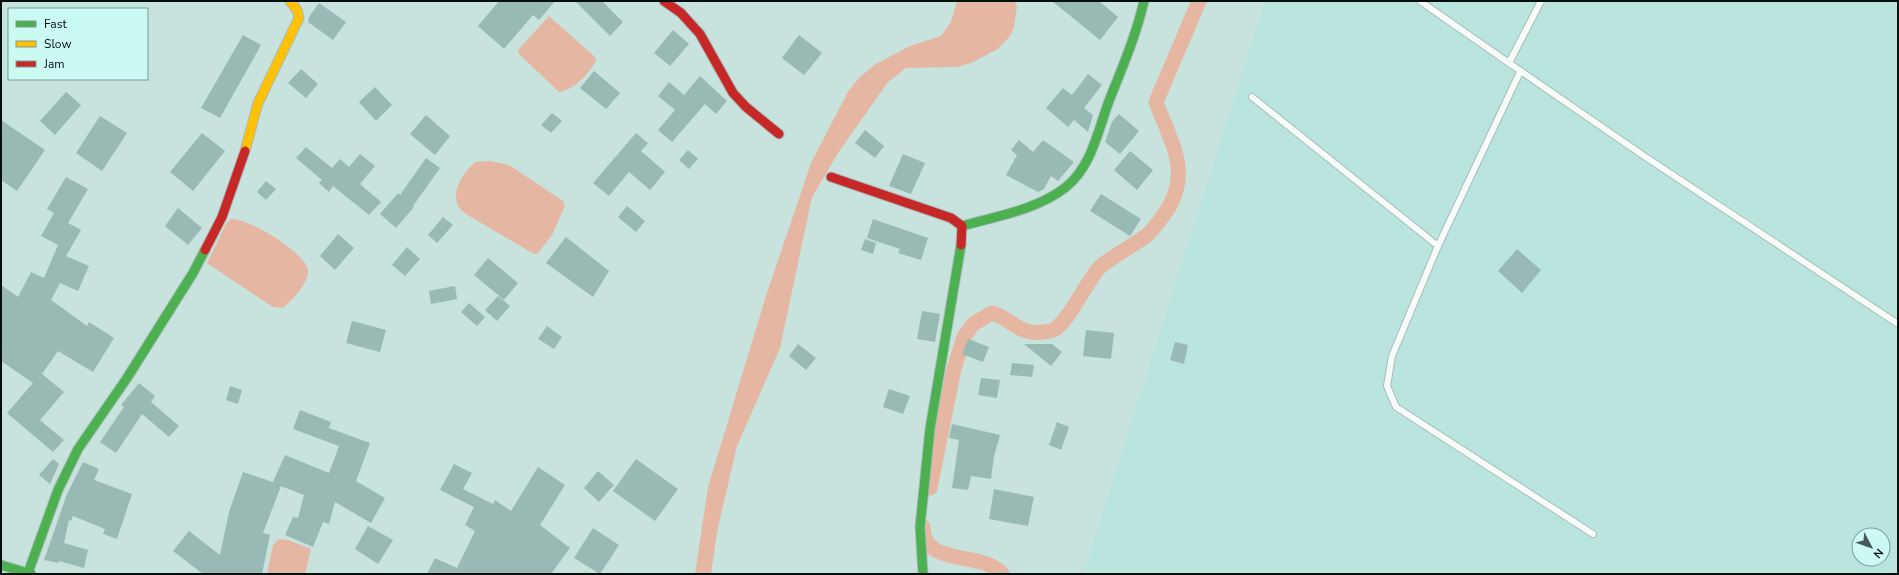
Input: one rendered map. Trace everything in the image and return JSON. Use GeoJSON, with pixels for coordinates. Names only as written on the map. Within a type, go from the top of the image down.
{"type":"FeatureCollection","features":[{"type":"Feature","properties":{"kind":"main road"},"geometry":{"type":"LineString","coordinates":[[1,565],[29,574],[58,490],[78,449],[128,378],[193,273],[222,217],[258,103],[299,18],[292,1]]}},
{"type":"Feature","properties":{"kind":"main road"},"geometry":{"type":"LineString","coordinates":[[664,1],[681,13],[700,34],[733,93],[746,107],[779,134]]}},
{"type":"Feature","properties":{"kind":"main road"},"geometry":{"type":"LineString","coordinates":[[962,226],[1035,205],[1054,196],[1068,186],[1081,170],[1092,148],[1139,24],[1144,1]]}},
{"type":"Feature","properties":{"kind":"main road"},"geometry":{"type":"LineString","coordinates":[[831,177],[951,218],[962,226]]}},
{"type":"Feature","properties":{"kind":"main road"},"geometry":{"type":"LineString","coordinates":[[923,574],[920,527],[930,429],[962,241],[962,226]]}},
{"type":"Feature","properties":{"kind":"lane"},"geometry":{"type":"LineString","coordinates":[[1420,1],[1520,72],[1644,156],[1898,324]]}},
{"type":"Feature","properties":{"kind":"lane"},"geometry":{"type":"LineString","coordinates":[[1509,63],[1541,1]]}},
{"type":"Feature","properties":{"kind":"lane"},"geometry":{"type":"LineString","coordinates":[[1520,72],[1438,246],[1392,356],[1387,386],[1396,407],[1593,534]]}},
{"type":"Feature","properties":{"kind":"lane"},"geometry":{"type":"LineString","coordinates":[[1252,97],[1438,246]]}},
{"type":"Feature","properties":{"kind":"shaded area"},"geometry":{"type":"Polygon","coordinates":[[[957,1],[1014,1],[1017,6],[1014,27],[1010,36],[998,49],[971,63],[957,67],[906,68],[888,82],[840,150],[812,197],[780,348],[737,446],[717,532],[711,574],[695,574],[708,487],[766,296],[811,163],[849,90],[859,78],[874,65],[910,46],[941,36],[951,22],[957,1]]]}},
{"type":"Feature","properties":{"kind":"shaded area"},"geometry":{"type":"Polygon","coordinates":[[[1265,1],[1898,1],[1898,574],[1083,574],[1265,1]]]}},
{"type":"Feature","properties":{"kind":"shaded area"},"geometry":{"type":"Polygon","coordinates":[[[549,16],[595,57],[596,61],[581,80],[571,88],[559,92],[519,54],[518,50],[549,16]]]}},
{"type":"Feature","properties":{"kind":"shaded area"},"geometry":{"type":"Polygon","coordinates":[[[489,161],[509,165],[563,201],[565,206],[552,235],[538,253],[534,254],[466,214],[460,208],[456,194],[460,180],[475,162],[489,161]]]}},
{"type":"Feature","properties":{"kind":"shaded area"},"geometry":{"type":"Polygon","coordinates":[[[231,219],[250,224],[275,237],[305,263],[308,270],[306,280],[296,295],[283,308],[273,307],[207,263],[226,224],[231,219]]]}},
{"type":"Feature","properties":{"kind":"shaded area"},"geometry":{"type":"Polygon","coordinates":[[[279,539],[288,540],[311,549],[305,574],[267,574],[273,545],[279,539]]]}},
{"type":"Feature","properties":{"kind":"building"},"geometry":{"type":"Polygon","coordinates":[[[499,1],[555,1],[539,20],[533,15],[504,49],[478,26],[499,1]]]}},
{"type":"Feature","properties":{"kind":"building"},"geometry":{"type":"Polygon","coordinates":[[[575,1],[602,1],[623,22],[610,36],[575,1]]]}},
{"type":"Feature","properties":{"kind":"building"},"geometry":{"type":"Polygon","coordinates":[[[1052,1],[1099,1],[1118,17],[1100,40],[1052,1]]]}},
{"type":"Feature","properties":{"kind":"building"},"geometry":{"type":"Polygon","coordinates":[[[319,3],[346,22],[333,40],[308,22],[309,17],[319,3]]]}},
{"type":"Feature","properties":{"kind":"building"},"geometry":{"type":"Polygon","coordinates":[[[673,30],[689,44],[670,66],[654,53],[673,30]]]}},
{"type":"Feature","properties":{"kind":"building"},"geometry":{"type":"Polygon","coordinates":[[[243,35],[261,45],[220,118],[201,108],[243,35]]]}},
{"type":"Feature","properties":{"kind":"building"},"geometry":{"type":"Polygon","coordinates":[[[799,35],[822,53],[804,75],[782,58],[799,35]]]}},
{"type":"Feature","properties":{"kind":"building"},"geometry":{"type":"Polygon","coordinates":[[[301,69],[318,84],[306,98],[288,83],[301,69]]]}},
{"type":"Feature","properties":{"kind":"building"},"geometry":{"type":"Polygon","coordinates":[[[594,71],[620,93],[606,109],[580,88],[594,71]]]}},
{"type":"Feature","properties":{"kind":"building"},"geometry":{"type":"Polygon","coordinates":[[[1088,74],[1102,85],[1084,108],[1093,115],[1088,132],[1074,120],[1068,127],[1046,108],[1063,88],[1072,95],[1088,74]]]}},
{"type":"Feature","properties":{"kind":"building"},"geometry":{"type":"Polygon","coordinates":[[[700,76],[727,101],[716,114],[705,104],[672,142],[658,130],[675,110],[658,96],[669,82],[684,95],[700,76]]]}},
{"type":"Feature","properties":{"kind":"building"},"geometry":{"type":"Polygon","coordinates":[[[375,87],[392,105],[376,121],[359,102],[375,87]]]}},
{"type":"Feature","properties":{"kind":"building"},"geometry":{"type":"Polygon","coordinates":[[[66,92],[81,105],[55,135],[40,121],[66,92]]]}},
{"type":"Feature","properties":{"kind":"building"},"geometry":{"type":"Polygon","coordinates":[[[552,113],[562,121],[551,133],[541,125],[552,113]]]}},
{"type":"Feature","properties":{"kind":"building"},"geometry":{"type":"Polygon","coordinates":[[[1119,114],[1139,131],[1120,154],[1105,142],[1112,122],[1119,114]]]}},
{"type":"Feature","properties":{"kind":"building"},"geometry":{"type":"Polygon","coordinates":[[[426,115],[450,136],[435,155],[410,134],[426,115]]]}},
{"type":"Feature","properties":{"kind":"building"},"geometry":{"type":"Polygon","coordinates":[[[100,116],[127,133],[102,171],[76,153],[100,116]]]}},
{"type":"Feature","properties":{"kind":"building"},"geometry":{"type":"Polygon","coordinates":[[[1,120],[45,150],[17,191],[1,180],[1,120]]]}},
{"type":"Feature","properties":{"kind":"building"},"geometry":{"type":"Polygon","coordinates":[[[865,130],[884,146],[875,158],[855,143],[865,130]]]}},
{"type":"Feature","properties":{"kind":"building"},"geometry":{"type":"Polygon","coordinates":[[[202,133],[225,151],[193,191],[170,172],[202,133]]]}},
{"type":"Feature","properties":{"kind":"building"},"geometry":{"type":"Polygon","coordinates":[[[636,133],[648,143],[641,151],[665,172],[650,190],[629,172],[609,196],[593,183],[636,133]]]}},
{"type":"Feature","properties":{"kind":"building"},"geometry":{"type":"Polygon","coordinates":[[[1019,140],[1033,152],[1043,140],[1074,162],[1058,181],[1051,176],[1044,189],[1038,192],[1006,175],[1017,155],[1011,150],[1019,140]]]}},
{"type":"Feature","properties":{"kind":"building"},"geometry":{"type":"Polygon","coordinates":[[[306,147],[332,168],[340,159],[349,167],[360,154],[375,166],[360,184],[381,202],[369,215],[333,186],[329,192],[319,183],[322,180],[296,158],[306,147]]]}},
{"type":"Feature","properties":{"kind":"building"},"geometry":{"type":"Polygon","coordinates":[[[688,150],[698,159],[689,169],[679,160],[688,150]]]}},
{"type":"Feature","properties":{"kind":"building"},"geometry":{"type":"Polygon","coordinates":[[[1130,151],[1153,170],[1137,190],[1114,170],[1130,151]]]}},
{"type":"Feature","properties":{"kind":"building"},"geometry":{"type":"Polygon","coordinates":[[[903,154],[925,163],[911,194],[889,186],[903,154]]]}},
{"type":"Feature","properties":{"kind":"building"},"geometry":{"type":"Polygon","coordinates":[[[426,158],[440,168],[413,206],[414,207],[396,228],[380,214],[398,193],[400,195],[426,158]]]}},
{"type":"Feature","properties":{"kind":"building"},"geometry":{"type":"Polygon","coordinates":[[[66,177],[88,189],[68,223],[81,230],[66,256],[89,266],[78,291],[60,283],[51,300],[87,326],[89,322],[114,338],[93,372],[58,351],[42,374],[64,392],[40,420],[64,440],[53,452],[7,413],[33,383],[1,361],[1,285],[18,297],[31,272],[44,278],[58,245],[41,236],[54,213],[47,209],[66,177]]]}},
{"type":"Feature","properties":{"kind":"building"},"geometry":{"type":"Polygon","coordinates":[[[266,181],[276,189],[266,200],[257,192],[266,181]]]}},
{"type":"Feature","properties":{"kind":"building"},"geometry":{"type":"Polygon","coordinates":[[[1101,194],[1141,219],[1130,236],[1090,211],[1101,194]]]}},
{"type":"Feature","properties":{"kind":"building"},"geometry":{"type":"Polygon","coordinates":[[[627,206],[645,221],[636,232],[618,217],[627,206]]]}},
{"type":"Feature","properties":{"kind":"building"},"geometry":{"type":"Polygon","coordinates":[[[178,208],[202,228],[188,245],[165,226],[178,208]]]}},
{"type":"Feature","properties":{"kind":"building"},"geometry":{"type":"Polygon","coordinates":[[[443,217],[453,225],[437,243],[428,235],[443,217]]]}},
{"type":"Feature","properties":{"kind":"building"},"geometry":{"type":"Polygon","coordinates":[[[873,219],[928,238],[921,260],[898,253],[900,249],[867,238],[873,219]]]}},
{"type":"Feature","properties":{"kind":"building"},"geometry":{"type":"Polygon","coordinates":[[[338,234],[354,248],[335,270],[320,256],[338,234]]]}},
{"type":"Feature","properties":{"kind":"building"},"geometry":{"type":"Polygon","coordinates":[[[566,237],[609,271],[593,297],[546,263],[566,237]]]}},
{"type":"Feature","properties":{"kind":"building"},"geometry":{"type":"Polygon","coordinates":[[[865,239],[876,243],[873,254],[861,250],[865,239]]]}},
{"type":"Feature","properties":{"kind":"building"},"geometry":{"type":"Polygon","coordinates":[[[407,247],[420,259],[405,276],[392,265],[407,247]]]}},
{"type":"Feature","properties":{"kind":"building"},"geometry":{"type":"Polygon","coordinates":[[[1517,249],[1541,270],[1522,293],[1498,271],[1517,249]]]}},
{"type":"Feature","properties":{"kind":"building"},"geometry":{"type":"Polygon","coordinates":[[[488,258],[518,283],[504,300],[474,275],[488,258]]]}},
{"type":"Feature","properties":{"kind":"building"},"geometry":{"type":"Polygon","coordinates":[[[455,286],[457,299],[431,304],[429,291],[455,286]]]}},
{"type":"Feature","properties":{"kind":"building"},"geometry":{"type":"Polygon","coordinates":[[[498,296],[510,306],[497,321],[485,310],[498,296]]]}},
{"type":"Feature","properties":{"kind":"building"},"geometry":{"type":"Polygon","coordinates":[[[469,303],[485,317],[477,326],[461,312],[469,303]]]}},
{"type":"Feature","properties":{"kind":"building"},"geometry":{"type":"Polygon","coordinates":[[[922,311],[940,314],[935,342],[917,339],[922,311]]]}},
{"type":"Feature","properties":{"kind":"building"},"geometry":{"type":"Polygon","coordinates":[[[352,321],[386,330],[380,352],[346,343],[352,321]]]}},
{"type":"Feature","properties":{"kind":"building"},"geometry":{"type":"Polygon","coordinates":[[[547,326],[562,337],[554,349],[538,339],[547,326]]]}},
{"type":"Feature","properties":{"kind":"building"},"geometry":{"type":"Polygon","coordinates":[[[1086,330],[1114,333],[1111,359],[1083,356],[1086,330]]]}},
{"type":"Feature","properties":{"kind":"building"},"geometry":{"type":"Polygon","coordinates":[[[968,339],[989,347],[983,362],[962,354],[968,339]]]}},
{"type":"Feature","properties":{"kind":"building"},"geometry":{"type":"Polygon","coordinates":[[[1175,342],[1188,345],[1184,364],[1170,360],[1175,342]]]}},
{"type":"Feature","properties":{"kind":"building"},"geometry":{"type":"Polygon","coordinates":[[[798,344],[816,358],[806,370],[789,356],[798,344]]]}},
{"type":"Feature","properties":{"kind":"building"},"geometry":{"type":"Polygon","coordinates":[[[1024,344],[1052,344],[1062,352],[1051,366],[1024,344]]]}},
{"type":"Feature","properties":{"kind":"building"},"geometry":{"type":"Polygon","coordinates":[[[1012,363],[1034,365],[1032,377],[1010,375],[1012,363]]]}},
{"type":"Feature","properties":{"kind":"building"},"geometry":{"type":"Polygon","coordinates":[[[981,378],[1000,380],[997,398],[978,395],[981,378]]]}},
{"type":"Feature","properties":{"kind":"building"},"geometry":{"type":"Polygon","coordinates":[[[139,383],[155,396],[151,402],[179,426],[169,437],[142,414],[116,453],[100,442],[124,407],[121,405],[139,383]]]}},
{"type":"Feature","properties":{"kind":"building"},"geometry":{"type":"Polygon","coordinates":[[[230,386],[242,390],[238,404],[226,400],[230,386]]]}},
{"type":"Feature","properties":{"kind":"building"},"geometry":{"type":"Polygon","coordinates":[[[889,389],[910,396],[903,414],[883,407],[889,389]]]}},
{"type":"Feature","properties":{"kind":"building"},"geometry":{"type":"Polygon","coordinates":[[[300,410],[331,422],[329,428],[370,443],[356,481],[385,498],[371,523],[335,502],[329,524],[323,522],[313,547],[285,535],[293,517],[298,518],[304,495],[281,486],[263,533],[270,535],[262,574],[203,574],[173,551],[189,531],[220,555],[229,512],[243,472],[273,482],[285,455],[329,473],[339,446],[293,429],[300,410]]]}},
{"type":"Feature","properties":{"kind":"building"},"geometry":{"type":"Polygon","coordinates":[[[1057,422],[1069,427],[1061,450],[1049,445],[1057,422]]]}},
{"type":"Feature","properties":{"kind":"building"},"geometry":{"type":"Polygon","coordinates":[[[952,424],[1000,435],[994,456],[991,479],[971,476],[968,490],[952,488],[959,440],[949,438],[952,424]]]}},
{"type":"Feature","properties":{"kind":"building"},"geometry":{"type":"Polygon","coordinates":[[[53,459],[59,464],[50,484],[39,475],[53,459]]]}},
{"type":"Feature","properties":{"kind":"building"},"geometry":{"type":"Polygon","coordinates":[[[636,459],[678,489],[655,521],[613,491],[636,459]]]}},
{"type":"Feature","properties":{"kind":"building"},"geometry":{"type":"Polygon","coordinates":[[[83,462],[99,469],[94,480],[132,494],[117,539],[103,534],[105,529],[73,516],[71,521],[69,520],[64,543],[88,550],[84,568],[59,561],[59,563],[44,560],[67,494],[83,462]]]}},
{"type":"Feature","properties":{"kind":"building"},"geometry":{"type":"Polygon","coordinates":[[[454,464],[472,473],[463,489],[493,504],[495,500],[511,511],[538,467],[565,485],[540,525],[570,548],[551,574],[427,574],[435,558],[457,568],[475,531],[465,525],[474,507],[440,490],[454,464]]]}},
{"type":"Feature","properties":{"kind":"building"},"geometry":{"type":"Polygon","coordinates":[[[598,471],[614,485],[599,502],[584,488],[598,471]]]}},
{"type":"Feature","properties":{"kind":"building"},"geometry":{"type":"Polygon","coordinates":[[[994,489],[1034,497],[1028,526],[989,519],[994,489]]]}},
{"type":"Feature","properties":{"kind":"building"},"geometry":{"type":"Polygon","coordinates":[[[368,526],[393,540],[378,564],[355,549],[368,526]]]}},
{"type":"Feature","properties":{"kind":"building"},"geometry":{"type":"Polygon","coordinates":[[[593,528],[619,545],[600,574],[574,558],[593,528]]]}},
{"type":"Feature","properties":{"kind":"waterway"},"geometry":{"type":"LineString","coordinates":[[930,488],[954,369],[964,337],[973,324],[992,313],[1027,331],[1052,331],[1065,319],[1089,281],[1100,267],[1148,234],[1155,227],[1172,201],[1177,186],[1177,159],[1156,102],[1199,1]]}},
{"type":"Feature","properties":{"kind":"waterway"},"geometry":{"type":"LineString","coordinates":[[923,527],[925,540],[932,548],[943,553],[982,562],[993,567],[1002,574]]}},
{"type":"Feature","properties":{"kind":"traffic: fast"},"geometry":{"type":"LineString","coordinates":[[962,226],[1030,207],[1055,195],[1075,178],[1082,169],[1093,147],[1133,39],[1144,1]]}},
{"type":"Feature","properties":{"kind":"traffic: fast"},"geometry":{"type":"LineString","coordinates":[[923,574],[920,527],[930,429],[961,245]]}},
{"type":"Feature","properties":{"kind":"traffic: fast"},"geometry":{"type":"LineString","coordinates":[[28,573],[58,490],[78,449],[127,378],[193,273],[205,250]]}},
{"type":"Feature","properties":{"kind":"traffic: fast"},"geometry":{"type":"LineString","coordinates":[[1,565],[31,574]]}},
{"type":"Feature","properties":{"kind":"traffic: slow"},"geometry":{"type":"LineString","coordinates":[[245,151],[258,103],[299,18],[297,10],[290,1]]}},
{"type":"Feature","properties":{"kind":"traffic: jam"},"geometry":{"type":"LineString","coordinates":[[664,1],[681,13],[700,34],[733,93],[746,107],[779,134]]}},
{"type":"Feature","properties":{"kind":"traffic: jam"},"geometry":{"type":"LineString","coordinates":[[205,250],[222,217],[245,151]]}},
{"type":"Feature","properties":{"kind":"traffic: jam"},"geometry":{"type":"LineString","coordinates":[[831,177],[951,218],[962,226],[961,245]]}}]}
